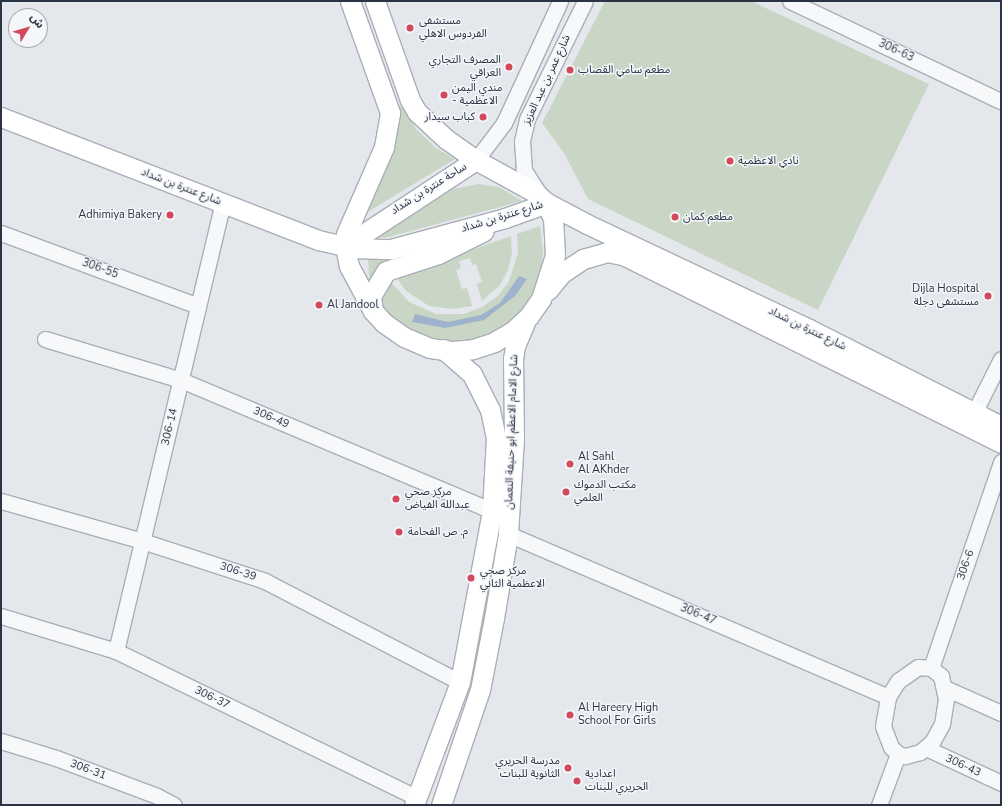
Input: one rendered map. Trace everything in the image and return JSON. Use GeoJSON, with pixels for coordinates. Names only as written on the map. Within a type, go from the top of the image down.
{"type":"FeatureCollection","features":[{"type":"Feature","properties":{"kind":"main road"},"geometry":{"type":"LineString","coordinates":[[350,1],[390,113],[384,147],[350,224],[345,246],[349,266],[373,311],[384,323],[404,337],[430,348],[443,349],[473,349],[494,342],[513,331],[529,316],[541,299],[555,255],[556,235],[547,203]]}},
{"type":"Feature","properties":{"kind":"main road"},"geometry":{"type":"LineString","coordinates":[[375,1],[410,100],[417,112],[446,139],[476,160]]}},
{"type":"Feature","properties":{"kind":"main road","name":"شارع عنترة بن شداد"},"geometry":{"type":"LineString","coordinates":[[1,117],[318,240],[345,246],[367,249],[391,249],[505,218],[547,203],[587,224],[802,326],[1001,426]]}},
{"type":"Feature","properties":{"kind":"main road","name":"ساحة عنترة بن شداد"},"geometry":{"type":"LineString","coordinates":[[345,246],[476,160],[516,180],[547,203]]}},
{"type":"Feature","properties":{"kind":"main road"},"geometry":{"type":"LineString","coordinates":[[373,311],[371,296],[386,272],[438,254],[470,240],[505,218]]}},
{"type":"Feature","properties":{"kind":"main road","name":"شارع عنترة بن شداد"},"geometry":{"type":"LineString","coordinates":[[541,299],[562,273],[582,259],[608,252],[623,255],[1001,443]]}},
{"type":"Feature","properties":{"kind":"main road","name":"شارع الامام الاعظم ابو حنيفة النعمان"},"geometry":{"type":"LineString","coordinates":[[441,805],[480,690],[508,534],[514,438],[513,359],[520,332],[529,316]]}},
{"type":"Feature","properties":{"kind":"main road","name":"شارع الامام الاعظم ابو حنيفة النعمان"},"geometry":{"type":"LineString","coordinates":[[415,802],[460,682],[492,511],[496,438],[490,410],[472,374],[443,349]]}},
{"type":"Feature","properties":{"kind":"street","name":"شارع عمر بن عبد العزيز"},"geometry":{"type":"LineString","coordinates":[[476,160],[504,123],[560,1]]}},
{"type":"Feature","properties":{"kind":"street","name":"شارع عمر بن عبد العزيز"},"geometry":{"type":"LineString","coordinates":[[547,203],[524,170],[522,141],[527,119],[585,1]]}},
{"type":"Feature","properties":{"kind":"street","name":"306-63"},"geometry":{"type":"LineString","coordinates":[[790,1],[1001,101]]}},
{"type":"Feature","properties":{"kind":"street","name":"306-14"},"geometry":{"type":"LineString","coordinates":[[116,651],[223,203]]}},
{"type":"Feature","properties":{"kind":"street","name":"306-55"},"geometry":{"type":"LineString","coordinates":[[1,233],[198,306]]}},
{"type":"Feature","properties":{"kind":"street","name":"306-49"},"geometry":{"type":"LineString","coordinates":[[45,339],[181,380],[492,511]]}},
{"type":"Feature","properties":{"kind":"street"},"geometry":{"type":"LineString","coordinates":[[974,413],[1001,359]]}},
{"type":"Feature","properties":{"kind":"street","name":"306-6"},"geometry":{"type":"LineString","coordinates":[[931,668],[1001,462]]}},
{"type":"Feature","properties":{"kind":"street","name":"306-39"},"geometry":{"type":"LineString","coordinates":[[1,501],[142,541],[265,581],[460,682]]}},
{"type":"Feature","properties":{"kind":"street","name":"306-47"},"geometry":{"type":"LineString","coordinates":[[508,534],[888,697]]}},
{"type":"Feature","properties":{"kind":"street","name":"306-37"},"geometry":{"type":"LineString","coordinates":[[1,616],[116,651],[415,802]]}},
{"type":"Feature","properties":{"kind":"street"},"geometry":{"type":"LineString","coordinates":[[918,667],[931,668],[940,676],[945,688],[942,724],[926,748],[913,755],[898,754],[886,739],[883,726],[888,697],[898,681],[918,667]]}},
{"type":"Feature","properties":{"kind":"street"},"geometry":{"type":"LineString","coordinates":[[945,688],[1001,712]]}},
{"type":"Feature","properties":{"kind":"street","name":"306-31"},"geometry":{"type":"LineString","coordinates":[[1,741],[78,766],[174,805]]}},
{"type":"Feature","properties":{"kind":"street","name":"306-43"},"geometry":{"type":"LineString","coordinates":[[926,748],[1001,783]]}},
{"type":"Feature","properties":{"kind":"street"},"geometry":{"type":"LineString","coordinates":[[878,805],[898,754]]}},
{"type":"Feature","properties":{"kind":"green space","name":"نادي الاعظمية"},"geometry":{"type":"Polygon","coordinates":[[[605,1],[751,1],[929,84],[818,310],[588,199],[564,153],[542,123],[605,1]]]}},
{"type":"Feature","properties":{"kind":"green space"},"geometry":{"type":"Polygon","coordinates":[[[403,106],[416,129],[436,148],[455,159],[366,213],[366,204],[394,153],[400,107],[403,106]]]}},
{"type":"Feature","properties":{"kind":"green space"},"geometry":{"type":"Polygon","coordinates":[[[478,184],[499,187],[522,201],[385,238],[378,237],[453,189],[478,184]]]}},
{"type":"Feature","properties":{"kind":"green space"},"geometry":{"type":"Polygon","coordinates":[[[540,226],[543,251],[541,272],[534,292],[513,320],[489,336],[454,344],[425,340],[384,316],[376,294],[390,281],[409,302],[436,314],[464,314],[482,307],[498,296],[509,281],[518,253],[517,234],[540,226]]]}},
{"type":"Feature","properties":{"kind":"green space"},"geometry":{"type":"Polygon","coordinates":[[[511,236],[512,253],[508,270],[500,285],[482,301],[477,284],[482,282],[476,264],[472,265],[470,258],[459,261],[461,268],[456,270],[462,289],[467,288],[472,306],[454,309],[429,306],[406,291],[396,277],[511,236]]]}},
{"type":"Feature","properties":{"kind":"green space"},"geometry":{"type":"Polygon","coordinates":[[[460,237],[370,286],[368,260],[380,259],[460,237]]]}},
{"type":"Feature","properties":{"kind":"water"},"geometry":{"type":"Polygon","coordinates":[[[519,276],[527,279],[515,296],[484,320],[445,328],[412,322],[415,314],[448,322],[481,315],[500,303],[519,276]]]}},
{"type":"Feature","properties":{"kind":"place","name":"مستشفى الفردوس الاهلي"},"geometry":{"type":"Point","coordinates":[410,28]}},
{"type":"Feature","properties":{"kind":"place","name":"المصرف التجاري العراقي"},"geometry":{"type":"Point","coordinates":[509,67]}},
{"type":"Feature","properties":{"kind":"place","name":"مطعم سامي القصاب"},"geometry":{"type":"Point","coordinates":[570,70]}},
{"type":"Feature","properties":{"kind":"place","name":"مندي اليمن - الاعظمية"},"geometry":{"type":"Point","coordinates":[444,95]}},
{"type":"Feature","properties":{"kind":"place","name":"كباب سيدار"},"geometry":{"type":"Point","coordinates":[483,117]}},
{"type":"Feature","properties":{"kind":"place","name":"نادي الاعظمية"},"geometry":{"type":"Point","coordinates":[730,161]}},
{"type":"Feature","properties":{"kind":"place","name":"Adhimiya Bakery"},"geometry":{"type":"Point","coordinates":[170,215]}},
{"type":"Feature","properties":{"kind":"place","name":"مطعم كمان"},"geometry":{"type":"Point","coordinates":[675,217]}},
{"type":"Feature","properties":{"kind":"place","name":"Dijla Hospital مستشفى دجلة"},"geometry":{"type":"Point","coordinates":[988,296]}},
{"type":"Feature","properties":{"kind":"place","name":"Al Jandool"},"geometry":{"type":"Point","coordinates":[319,305]}},
{"type":"Feature","properties":{"kind":"place","name":"Al Sahl Al AKhder"},"geometry":{"type":"Point","coordinates":[570,464]}},
{"type":"Feature","properties":{"kind":"place","name":"مكتب الدموك العلمي"},"geometry":{"type":"Point","coordinates":[566,492]}},
{"type":"Feature","properties":{"kind":"place","name":"مركز صحي عبدالله الفياض"},"geometry":{"type":"Point","coordinates":[396,499]}},
{"type":"Feature","properties":{"kind":"place","name":"م. ص الفحامة"},"geometry":{"type":"Point","coordinates":[399,532]}},
{"type":"Feature","properties":{"kind":"place","name":"مركز صحي الاعظمية الثاني"},"geometry":{"type":"Point","coordinates":[471,578]}},
{"type":"Feature","properties":{"kind":"place","name":"Al Hareery High School For Girls"},"geometry":{"type":"Point","coordinates":[570,715]}},
{"type":"Feature","properties":{"kind":"place","name":"مدرسة الحريري الثانوية للبنات"},"geometry":{"type":"Point","coordinates":[568,768]}},
{"type":"Feature","properties":{"kind":"place","name":"اعدادية الحريري للبنات"},"geometry":{"type":"Point","coordinates":[577,781]}}]}
